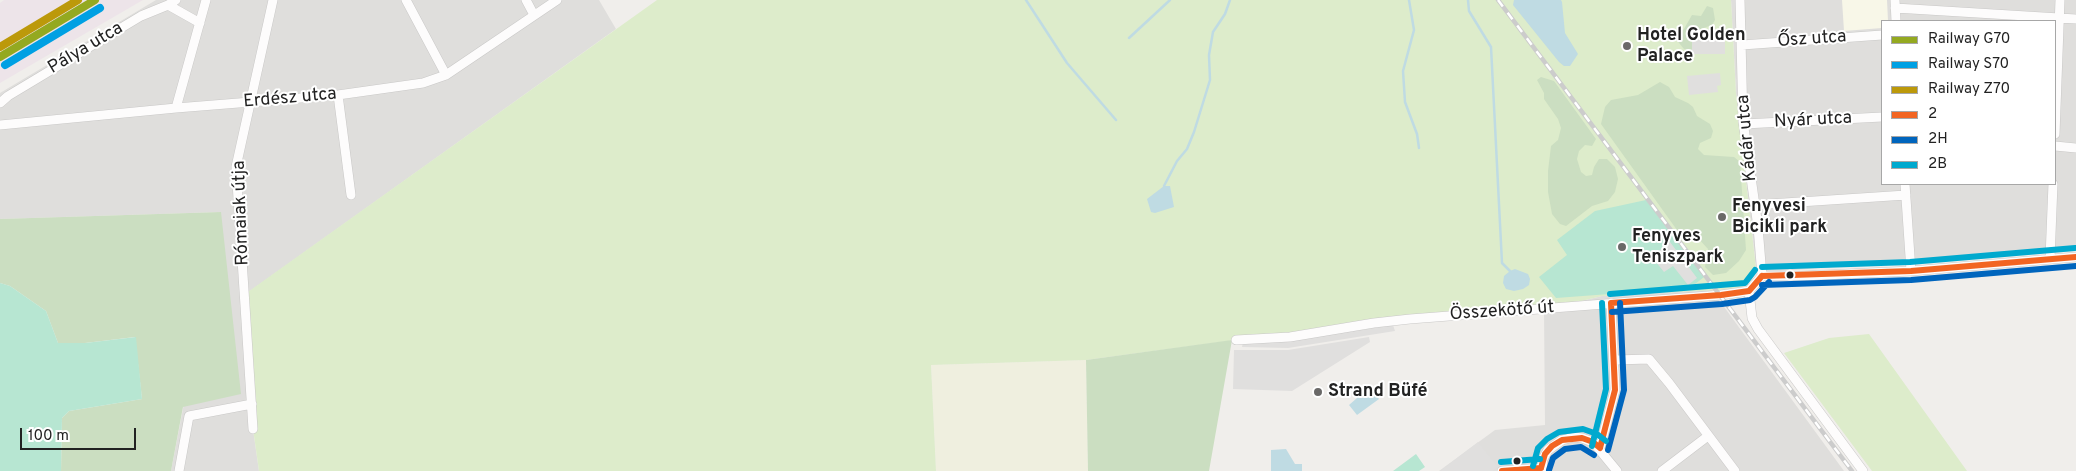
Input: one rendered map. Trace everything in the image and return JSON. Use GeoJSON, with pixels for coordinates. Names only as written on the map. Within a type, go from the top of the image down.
{"type":"FeatureCollection","features":[{"type":"Feature","properties":{"kind":"street","name":"Rómaiak útja"},"geometry":{"type":"LineString","coordinates":[[253,430],[236,167],[273,0]]}},
{"type":"Feature","properties":{"kind":"street"},"geometry":{"type":"LineString","coordinates":[[406,0],[446,74]]}},
{"type":"Feature","properties":{"kind":"street"},"geometry":{"type":"LineString","coordinates":[[526,0],[534,15]]}},
{"type":"Feature","properties":{"kind":"street","name":"Erdész utca"},"geometry":{"type":"LineString","coordinates":[[0,125],[338,95],[423,84],[446,74],[556,0]]}},
{"type":"Feature","properties":{"kind":"street","name":"Kádár utca"},"geometry":{"type":"LineString","coordinates":[[1740,0],[1744,124],[1762,276]]}},
{"type":"Feature","properties":{"kind":"street"},"geometry":{"type":"LineString","coordinates":[[2056,96],[2060,0]]}},
{"type":"Feature","properties":{"kind":"street"},"geometry":{"type":"LineString","coordinates":[[176,108],[206,1]]}},
{"type":"Feature","properties":{"kind":"street"},"geometry":{"type":"LineString","coordinates":[[172,3],[200,23]]}},
{"type":"Feature","properties":{"kind":"street","name":"Pálya utca"},"geometry":{"type":"LineString","coordinates":[[0,103],[8,96],[140,16],[172,3]]}},
{"type":"Feature","properties":{"kind":"street"},"geometry":{"type":"LineString","coordinates":[[1896,20],[1895,4],[2076,20]]}},
{"type":"Feature","properties":{"kind":"street","name":"Ősz utca"},"geometry":{"type":"LineString","coordinates":[[1742,45],[1881,35]]}},
{"type":"Feature","properties":{"kind":"street"},"geometry":{"type":"LineString","coordinates":[[338,95],[351,195]]}},
{"type":"Feature","properties":{"kind":"street","name":"Nyár utca"},"geometry":{"type":"LineString","coordinates":[[1744,124],[1881,117]]}},
{"type":"Feature","properties":{"kind":"street"},"geometry":{"type":"LineString","coordinates":[[2056,146],[2076,148]]}},
{"type":"Feature","properties":{"kind":"street"},"geometry":{"type":"LineString","coordinates":[[1905,185],[1911,271]]}},
{"type":"Feature","properties":{"kind":"street"},"geometry":{"type":"LineString","coordinates":[[2050,258],[2053,185]]}},
{"type":"Feature","properties":{"kind":"street"},"geometry":{"type":"LineString","coordinates":[[1754,205],[1906,195]]}},
{"type":"Feature","properties":{"kind":"street"},"geometry":{"type":"LineString","coordinates":[[1863,471],[1758,330],[1752,318],[1749,291],[1762,276],[1911,271],[2076,257]]}},
{"type":"Feature","properties":{"kind":"street","name":"Összekötő út"},"geometry":{"type":"LineString","coordinates":[[1236,340],[1290,337],[1405,319],[1611,304],[1749,291]]}},
{"type":"Feature","properties":{"kind":"street"},"geometry":{"type":"LineString","coordinates":[[1600,448],[1615,390],[1611,304]]}},
{"type":"Feature","properties":{"kind":"street"},"geometry":{"type":"LineString","coordinates":[[1615,360],[1649,359],[1735,471]]}},
{"type":"Feature","properties":{"kind":"street"},"geometry":{"type":"LineString","coordinates":[[179,471],[189,416],[252,404]]}},
{"type":"Feature","properties":{"kind":"street"},"geometry":{"type":"LineString","coordinates":[[1662,471],[1708,436]]}},
{"type":"Feature","properties":{"kind":"street"},"geometry":{"type":"LineString","coordinates":[[1502,471],[1542,469],[1545,454],[1552,446],[1562,440],[1582,438],[1593,442],[1600,448],[1617,471]]}},
{"type":"Feature","properties":{"kind":"shaded area"},"geometry":{"type":"Polygon","coordinates":[[[4,0],[143,0],[0,83],[0,3],[4,0]]]}},
{"type":"Feature","properties":{"kind":"shaded area"},"geometry":{"type":"Polygon","coordinates":[[[156,0],[599,0],[616,29],[246,294],[253,429],[259,471],[171,471],[221,212],[0,219],[0,93],[156,0]]]}},
{"type":"Feature","properties":{"kind":"shaded area"},"geometry":{"type":"Polygon","coordinates":[[[1731,0],[2076,0],[2076,249],[1767,272],[1756,268],[1736,93],[1731,0]]]}},
{"type":"Feature","properties":{"kind":"shaded area"},"geometry":{"type":"Polygon","coordinates":[[[1842,0],[1887,0],[1888,20],[1881,20],[1881,28],[1844,31],[1842,0]]]}},
{"type":"Feature","properties":{"kind":"shaded area"},"geometry":{"type":"Polygon","coordinates":[[[1692,30],[1725,30],[1725,54],[1692,54],[1692,30]]]}},
{"type":"Feature","properties":{"kind":"shaded area"},"geometry":{"type":"Polygon","coordinates":[[[1720,73],[1721,85],[1717,86],[1718,92],[1689,95],[1687,76],[1720,73]]]}},
{"type":"Feature","properties":{"kind":"shaded area"},"geometry":{"type":"Polygon","coordinates":[[[1670,242],[1697,278],[1688,285],[1673,266],[1664,272],[1652,257],[1670,242]]]}},
{"type":"Feature","properties":{"kind":"shaded area"},"geometry":{"type":"Polygon","coordinates":[[[1711,289],[1844,471],[1439,471],[1495,430],[1545,425],[1544,310],[1602,296],[1711,289]]]}},
{"type":"Feature","properties":{"kind":"shaded area"},"geometry":{"type":"Polygon","coordinates":[[[1393,325],[1395,331],[1288,348],[1242,347],[1243,342],[1288,341],[1393,325]]]}},
{"type":"Feature","properties":{"kind":"shaded area"},"geometry":{"type":"Polygon","coordinates":[[[1369,337],[1370,342],[1292,391],[1233,389],[1234,350],[1288,350],[1369,337]]]}},
{"type":"Feature","properties":{"kind":"shaded area"},"geometry":{"type":"Polygon","coordinates":[[[1478,442],[1498,467],[1493,471],[1440,471],[1478,442]]]}},
{"type":"Feature","properties":{"kind":"green space"},"geometry":{"type":"Polygon","coordinates":[[[657,0],[1731,0],[1736,93],[1756,268],[1753,277],[1747,285],[1737,289],[1602,296],[1544,310],[1236,340],[1086,360],[931,365],[936,471],[259,471],[253,429],[245,294],[657,0]]]}},
{"type":"Feature","properties":{"kind":"green space"},"geometry":{"type":"Polygon","coordinates":[[[1707,6],[1713,8],[1715,20],[1712,25],[1696,33],[1694,48],[1690,51],[1684,49],[1675,38],[1684,29],[1692,15],[1701,16],[1707,6]]]}},
{"type":"Feature","properties":{"kind":"green space"},"geometry":{"type":"Polygon","coordinates":[[[1541,77],[1554,81],[1596,139],[1592,146],[1585,145],[1579,151],[1577,159],[1581,172],[1586,176],[1592,175],[1599,159],[1607,159],[1615,167],[1618,179],[1615,192],[1608,201],[1592,206],[1566,226],[1560,224],[1552,214],[1548,192],[1551,146],[1558,140],[1561,128],[1558,119],[1544,99],[1544,93],[1537,80],[1541,77]]]}},
{"type":"Feature","properties":{"kind":"green space"},"geometry":{"type":"Polygon","coordinates":[[[1660,82],[1669,87],[1675,97],[1693,107],[1697,116],[1710,124],[1713,131],[1711,138],[1700,143],[1698,149],[1704,155],[1734,157],[1740,162],[1746,250],[1739,261],[1726,273],[1713,275],[1705,267],[1708,249],[1698,238],[1682,237],[1601,124],[1605,107],[1611,100],[1638,95],[1660,82]]]}},
{"type":"Feature","properties":{"kind":"green space","name":"Fenyves Teniszpark"},"geometry":{"type":"Polygon","coordinates":[[[1646,200],[1704,277],[1690,288],[1556,298],[1539,277],[1567,255],[1557,240],[1595,211],[1646,200]]]}},
{"type":"Feature","properties":{"kind":"green space"},"geometry":{"type":"Polygon","coordinates":[[[221,212],[241,394],[183,407],[171,471],[61,471],[62,418],[69,411],[142,399],[135,337],[85,343],[58,343],[46,311],[10,286],[0,283],[0,219],[221,212]]]}},
{"type":"Feature","properties":{"kind":"green space"},"geometry":{"type":"Polygon","coordinates":[[[0,283],[10,286],[46,311],[58,343],[85,343],[136,337],[142,399],[69,411],[62,418],[61,471],[0,471],[0,283]]]}},
{"type":"Feature","properties":{"kind":"green space"},"geometry":{"type":"Polygon","coordinates":[[[1869,334],[1967,471],[1872,471],[1784,353],[1829,338],[1869,334]]]}},
{"type":"Feature","properties":{"kind":"green space"},"geometry":{"type":"Polygon","coordinates":[[[1232,340],[1209,471],[1088,471],[1086,360],[1232,340]]]}},
{"type":"Feature","properties":{"kind":"green space"},"geometry":{"type":"Polygon","coordinates":[[[1086,360],[1088,471],[936,471],[931,365],[1086,360]]]}},
{"type":"Feature","properties":{"kind":"green space"},"geometry":{"type":"Polygon","coordinates":[[[1416,454],[1425,467],[1419,471],[1393,471],[1416,454]]]}},
{"type":"Feature","properties":{"kind":"water"},"geometry":{"type":"Polygon","coordinates":[[[1514,0],[1561,0],[1565,33],[1578,54],[1570,66],[1564,66],[1559,62],[1513,5],[1514,0]]]}},
{"type":"Feature","properties":{"kind":"water"},"geometry":{"type":"Polygon","coordinates":[[[1164,186],[1170,186],[1174,207],[1155,213],[1151,212],[1147,199],[1164,186]]]}},
{"type":"Feature","properties":{"kind":"water"},"geometry":{"type":"Polygon","coordinates":[[[1515,269],[1528,274],[1530,279],[1529,285],[1514,291],[1506,289],[1503,283],[1504,276],[1515,269]]]}},
{"type":"Feature","properties":{"kind":"water"},"geometry":{"type":"Polygon","coordinates":[[[1370,388],[1379,399],[1357,415],[1349,405],[1357,398],[1355,395],[1362,390],[1364,393],[1370,388]]]}},
{"type":"Feature","properties":{"kind":"water"},"geometry":{"type":"Polygon","coordinates":[[[1286,449],[1295,464],[1302,464],[1302,471],[1271,471],[1271,450],[1286,449]]]}},
{"type":"Feature","properties":{"kind":"waterway"},"geometry":{"type":"LineString","coordinates":[[1026,0],[1067,63],[1116,120]]}},
{"type":"Feature","properties":{"kind":"waterway"},"geometry":{"type":"LineString","coordinates":[[1129,38],[1170,0]]}},
{"type":"Feature","properties":{"kind":"waterway"},"geometry":{"type":"LineString","coordinates":[[1164,186],[1177,161],[1187,149],[1194,132],[1210,80],[1209,55],[1213,32],[1225,14],[1230,0]]}},
{"type":"Feature","properties":{"kind":"waterway"},"geometry":{"type":"LineString","coordinates":[[1409,0],[1414,30],[1403,71],[1405,102],[1417,134],[1419,148]]}},
{"type":"Feature","properties":{"kind":"waterway"},"geometry":{"type":"LineString","coordinates":[[1468,0],[1469,11],[1491,47],[1502,263],[1510,271]]}},
{"type":"Feature","properties":{"kind":"railway"},"geometry":{"type":"LineString","coordinates":[[1498,0],[1852,471]]}},
{"type":"Feature","properties":{"kind":"rail line","name":"Z70"},"geometry":{"type":"LineString","coordinates":[[0,47],[78,0]]}},
{"type":"Feature","properties":{"kind":"rail line","name":"G70"},"geometry":{"type":"LineString","coordinates":[[0,57],[95,0]]}},
{"type":"Feature","properties":{"kind":"rail line","name":"S70"},"geometry":{"type":"LineString","coordinates":[[5,65],[100,8]]}},
{"type":"Feature","properties":{"kind":"transit line","name":"2B"},"geometry":{"type":"LineString","coordinates":[[1762,267],[1910,262],[2075,248]]}},
{"type":"Feature","properties":{"kind":"transit line","name":"2"},"geometry":{"type":"LineString","coordinates":[[1762,276],[1911,271],[2076,257]]}},
{"type":"Feature","properties":{"kind":"transit line","name":"2H"},"geometry":{"type":"LineString","coordinates":[[1762,285],[1911,280],[2076,266]]}},
{"type":"Feature","properties":{"kind":"transit line","name":"2B"},"geometry":{"type":"LineString","coordinates":[[1610,294],[1745,283],[1755,270]]}},
{"type":"Feature","properties":{"kind":"transit line","name":"2"},"geometry":{"type":"LineString","coordinates":[[1611,303],[1721,295],[1749,291],[1762,276]]}},
{"type":"Feature","properties":{"kind":"transit line","name":"2H"},"geometry":{"type":"LineString","coordinates":[[1612,312],[1722,304],[1750,300],[1769,282]]}},
{"type":"Feature","properties":{"kind":"transit line","name":"2B"},"geometry":{"type":"LineString","coordinates":[[1592,446],[1606,389],[1602,303]]}},
{"type":"Feature","properties":{"kind":"transit line","name":"2"},"geometry":{"type":"LineString","coordinates":[[1600,448],[1615,390],[1611,303]]}},
{"type":"Feature","properties":{"kind":"transit line","name":"2H"},"geometry":{"type":"LineString","coordinates":[[1608,450],[1624,390],[1620,303]]}},
{"type":"Feature","properties":{"kind":"transit line","name":"2B"},"geometry":{"type":"LineString","coordinates":[[1533,466],[1538,448],[1547,439],[1559,432],[1583,429],[1597,434],[1606,441]]}},
{"type":"Feature","properties":{"kind":"transit line","name":"2"},"geometry":{"type":"LineString","coordinates":[[1541,468],[1545,454],[1552,446],[1562,440],[1582,438],[1593,442],[1600,448]]}},
{"type":"Feature","properties":{"kind":"transit line","name":"2H"},"geometry":{"type":"LineString","coordinates":[[1549,470],[1553,458],[1565,449],[1581,447],[1594,455]]}},
{"type":"Feature","properties":{"kind":"transit line","name":"2B"},"geometry":{"type":"LineString","coordinates":[[1501,462],[1540,459]]}},
{"type":"Feature","properties":{"kind":"transit line","name":"2"},"geometry":{"type":"LineString","coordinates":[[1502,471],[1541,468]]}},
{"type":"Feature","properties":{"kind":"place","name":"Hotel Golden Palace"},"geometry":{"type":"Point","coordinates":[1627,46]}},
{"type":"Feature","properties":{"kind":"place","name":"Fenyvesi Bicikli park"},"geometry":{"type":"Point","coordinates":[1722,217]}},
{"type":"Feature","properties":{"kind":"place","name":"Fenyves Teniszpark"},"geometry":{"type":"Point","coordinates":[1622,247]}},
{"type":"Feature","properties":{"kind":"place","name":"Strand Büfé"},"geometry":{"type":"Point","coordinates":[1318,392]}}]}
